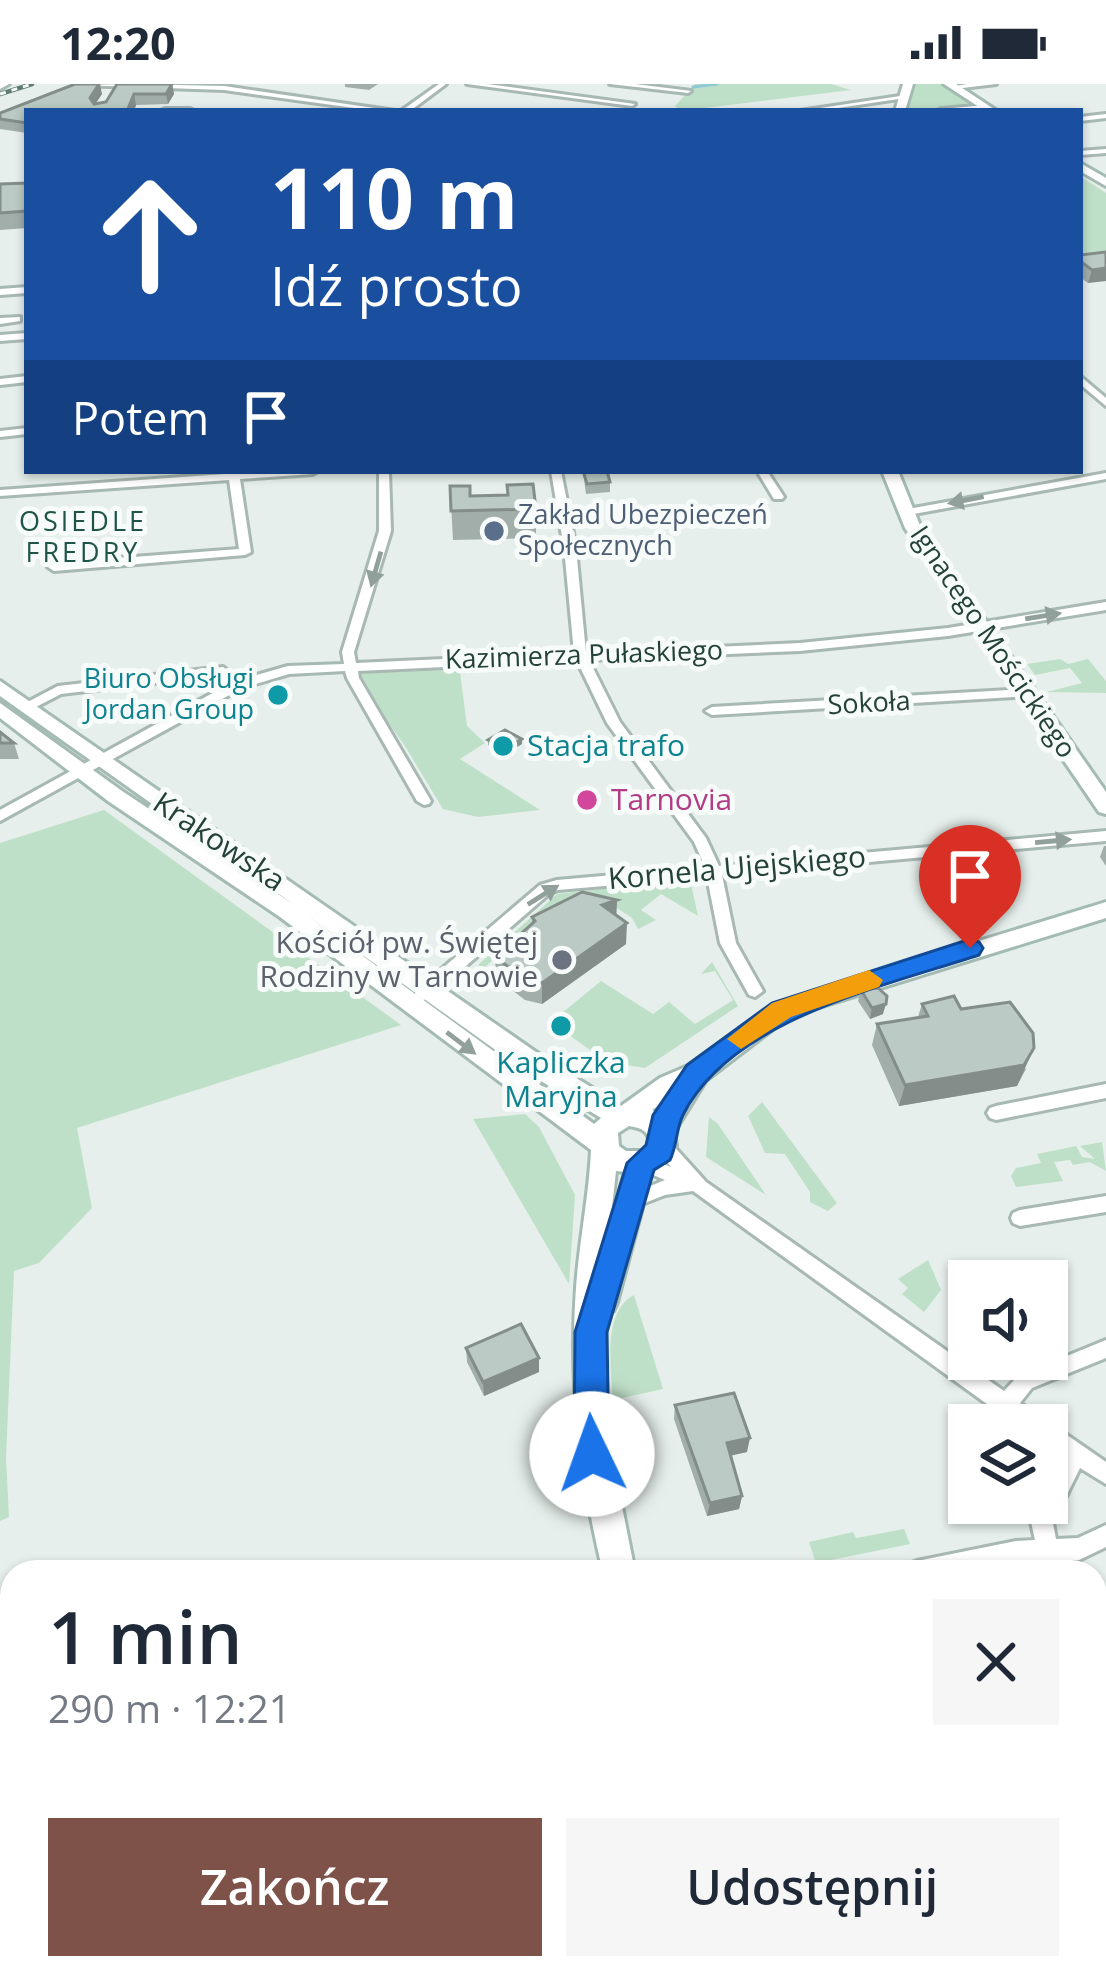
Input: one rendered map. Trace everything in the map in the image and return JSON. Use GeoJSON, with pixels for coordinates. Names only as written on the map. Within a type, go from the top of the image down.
{"type":"FeatureCollection","features":[{"type":"Feature","properties":{"kind":"street"},"geometry":{"type":"LineString","coordinates":[[408,108],[443,84]]}},
{"type":"Feature","properties":{"kind":"street"},"geometry":{"type":"LineString","coordinates":[[470,84],[635,108],[654,86]]}},
{"type":"Feature","properties":{"kind":"street"},"geometry":{"type":"LineString","coordinates":[[613,84],[688,92]]}},
{"type":"Feature","properties":{"kind":"street"},"geometry":{"type":"LineString","coordinates":[[951,86],[993,84]]}},
{"type":"Feature","properties":{"kind":"street"},"geometry":{"type":"LineString","coordinates":[[107,98],[116,85]]}},
{"type":"Feature","properties":{"kind":"street"},"geometry":{"type":"LineString","coordinates":[[951,86],[988,108]]}},
{"type":"Feature","properties":{"kind":"street"},"geometry":{"type":"LineString","coordinates":[[74,87],[285,94],[372,108]]}},
{"type":"Feature","properties":{"kind":"street"},"geometry":{"type":"LineString","coordinates":[[819,108],[906,90]]}},
{"type":"Feature","properties":{"kind":"street"},"geometry":{"type":"LineString","coordinates":[[275,108],[285,94]]}},
{"type":"Feature","properties":{"kind":"street"},"geometry":{"type":"LineString","coordinates":[[0,321],[17,320]]}},
{"type":"Feature","properties":{"kind":"street"},"geometry":{"type":"LineString","coordinates":[[1100,392],[1106,403]]}},
{"type":"Feature","properties":{"kind":"street"},"geometry":{"type":"LineString","coordinates":[[0,494],[274,474]]}},
{"type":"Feature","properties":{"kind":"street"},"geometry":{"type":"LineString","coordinates":[[384,474],[385,531],[348,652],[356,684],[424,801]]}},
{"type":"Feature","properties":{"kind":"street"},"geometry":{"type":"LineString","coordinates":[[557,474],[568,532],[580,655],[602,704],[701,841],[713,869],[728,943],[754,991]]}},
{"type":"Feature","properties":{"kind":"street"},"geometry":{"type":"LineString","coordinates":[[764,474],[778,497]]}},
{"type":"Feature","properties":{"kind":"street","name":"Ignacego Mościckiego"},"geometry":{"type":"LineString","coordinates":[[891,474],[913,528],[1106,807]]}},
{"type":"Feature","properties":{"kind":"street"},"geometry":{"type":"LineString","coordinates":[[908,512],[1106,476]]}},
{"type":"Feature","properties":{"kind":"street"},"geometry":{"type":"LineString","coordinates":[[54,567],[245,552],[234,477]]}},
{"type":"Feature","properties":{"kind":"street","name":"Kazimierza Pułaskiego"},"geometry":{"type":"LineString","coordinates":[[0,816],[238,685],[288,670],[800,647],[1106,607]]}},
{"type":"Feature","properties":{"kind":"street"},"geometry":{"type":"LineString","coordinates":[[27,706],[58,690],[223,671],[238,685]]}},
{"type":"Feature","properties":{"kind":"street","name":"Krakowska"},"geometry":{"type":"LineString","coordinates":[[0,687],[92,764],[116,796],[421,996],[583,1098],[622,1116]]}},
{"type":"Feature","properties":{"kind":"street","name":"Sokoła"},"geometry":{"type":"LineString","coordinates":[[712,711],[1025,693]]}},
{"type":"Feature","properties":{"kind":"street","name":"Krakowska"},"geometry":{"type":"LineString","coordinates":[[0,709],[92,764]]}},
{"type":"Feature","properties":{"kind":"street","name":"Kornela Ujejskiego"},"geometry":{"type":"LineString","coordinates":[[421,996],[545,889],[713,869],[1106,836]]}},
{"type":"Feature","properties":{"kind":"street"},"geometry":{"type":"LineString","coordinates":[[616,1560],[592,1454],[590,1287],[603,1195],[604,1128],[669,1084],[697,1073],[782,1010],[1038,927],[1106,910]]}},
{"type":"Feature","properties":{"kind":"street","name":"Krakowska"},"geometry":{"type":"LineString","coordinates":[[421,996],[603,1146]]}},
{"type":"Feature","properties":{"kind":"street"},"geometry":{"type":"LineString","coordinates":[[591,1332],[652,1151],[697,1073]]}},
{"type":"Feature","properties":{"kind":"street"},"geometry":{"type":"LineString","coordinates":[[996,1113],[1106,1091]]}},
{"type":"Feature","properties":{"kind":"street"},"geometry":{"type":"LineString","coordinates":[[622,1116],[648,1119],[652,1151],[1004,1404]]}},
{"type":"Feature","properties":{"kind":"street"},"geometry":{"type":"LineString","coordinates":[[603,1146],[621,1162],[652,1151]]}},
{"type":"Feature","properties":{"kind":"street"},"geometry":{"type":"LineString","coordinates":[[632,1201],[663,1188],[697,1185]]}},
{"type":"Feature","properties":{"kind":"street"},"geometry":{"type":"LineString","coordinates":[[1020,1218],[1106,1204]]}},
{"type":"Feature","properties":{"kind":"street"},"geometry":{"type":"LineString","coordinates":[[1006,1404],[1025,1382],[1106,1348]]}},
{"type":"Feature","properties":{"kind":"street"},"geometry":{"type":"LineString","coordinates":[[1068,1447],[1106,1474]]}},
{"type":"Feature","properties":{"kind":"street"},"geometry":{"type":"LineString","coordinates":[[1049,1560],[1042,1522],[1076,1453]]}},
{"type":"Feature","properties":{"kind":"street"},"geometry":{"type":"LineString","coordinates":[[1052,1560],[1106,1536]]}},
{"type":"Feature","properties":{"kind":"street"},"geometry":{"type":"LineString","coordinates":[[976,1560],[1016,1552],[1045,1560]]}},
{"type":"Feature","properties":{"kind":"green space"},"geometry":{"type":"Polygon","coordinates":[[[695,84],[831,84],[851,90],[704,108],[675,106],[695,84]]]}},
{"type":"Feature","properties":{"kind":"green space"},"geometry":{"type":"Polygon","coordinates":[[[913,84],[943,84],[970,104],[935,108],[905,108],[913,84]]]}},
{"type":"Feature","properties":{"kind":"green space"},"geometry":{"type":"Polygon","coordinates":[[[1083,178],[1106,193],[1106,260],[1083,262],[1083,178]]]}},
{"type":"Feature","properties":{"kind":"green space"},"geometry":{"type":"Polygon","coordinates":[[[1060,659],[1068,664],[1088,659],[1106,681],[1106,693],[1047,692],[1082,683],[1070,668],[1035,675],[1027,664],[1060,659]]]}},
{"type":"Feature","properties":{"kind":"green space"},"geometry":{"type":"Polygon","coordinates":[[[459,664],[467,726],[485,743],[460,759],[540,810],[478,817],[443,809],[352,673],[459,664]]]}},
{"type":"Feature","properties":{"kind":"green space"},"geometry":{"type":"Polygon","coordinates":[[[104,810],[401,1025],[77,1128],[92,1208],[39,1263],[14,1271],[6,1458],[9,1517],[0,1521],[0,843],[104,810]]]}},
{"type":"Feature","properties":{"kind":"green space"},"geometry":{"type":"Polygon","coordinates":[[[681,880],[691,884],[698,916],[661,894],[641,910],[656,920],[638,929],[632,918],[608,902],[543,914],[483,969],[478,965],[557,894],[681,880]]]}},
{"type":"Feature","properties":{"kind":"green space"},"geometry":{"type":"Polygon","coordinates":[[[712,962],[738,1006],[645,1068],[607,1062],[551,1022],[601,981],[653,1014],[669,1002],[695,1024],[733,1000],[715,971],[701,974],[712,962]]]}},
{"type":"Feature","properties":{"kind":"green space"},"geometry":{"type":"Polygon","coordinates":[[[762,1102],[837,1203],[828,1211],[810,1202],[810,1192],[785,1154],[765,1153],[748,1116],[762,1102]]]}},
{"type":"Feature","properties":{"kind":"green space"},"geometry":{"type":"Polygon","coordinates":[[[525,1114],[539,1127],[575,1195],[569,1284],[473,1119],[525,1114]]]}},
{"type":"Feature","properties":{"kind":"green space"},"geometry":{"type":"Polygon","coordinates":[[[709,1117],[718,1124],[766,1195],[706,1157],[709,1117]]]}},
{"type":"Feature","properties":{"kind":"green space"},"geometry":{"type":"Polygon","coordinates":[[[1102,1142],[1106,1171],[1090,1162],[1073,1165],[1070,1160],[1054,1162],[1063,1181],[1016,1187],[1011,1176],[1016,1168],[1041,1163],[1037,1154],[1076,1146],[1082,1157],[1095,1159],[1080,1146],[1102,1142]]]}},
{"type":"Feature","properties":{"kind":"green space"},"geometry":{"type":"Polygon","coordinates":[[[928,1260],[941,1290],[924,1312],[902,1294],[908,1288],[898,1279],[928,1260]]]}},
{"type":"Feature","properties":{"kind":"green space"},"geometry":{"type":"Polygon","coordinates":[[[634,1295],[663,1389],[613,1400],[613,1327],[624,1303],[634,1295]]]}},
{"type":"Feature","properties":{"kind":"green space"},"geometry":{"type":"Polygon","coordinates":[[[904,1529],[910,1544],[815,1560],[809,1542],[853,1532],[856,1538],[904,1529]]]}},
{"type":"Feature","properties":{"kind":"building"},"geometry":{"type":"Polygon","coordinates":[[[75,84],[99,84],[90,98],[94,104],[106,102],[117,84],[172,84],[166,94],[134,94],[128,108],[24,108],[24,123],[0,119],[0,113],[75,84]]]}},
{"type":"Feature","properties":{"kind":"building"},"geometry":{"type":"Polygon","coordinates":[[[24,183],[24,211],[0,213],[0,184],[24,183]]]}},
{"type":"Feature","properties":{"kind":"building"},"geometry":{"type":"Polygon","coordinates":[[[1106,252],[1106,268],[1092,270],[1083,263],[1083,255],[1106,252]]]}},
{"type":"Feature","properties":{"kind":"building"},"geometry":{"type":"Polygon","coordinates":[[[584,474],[608,474],[610,482],[587,484],[584,474]]]}},
{"type":"Feature","properties":{"kind":"building"},"geometry":{"type":"Polygon","coordinates":[[[533,484],[536,509],[451,511],[450,486],[470,486],[470,496],[508,495],[507,485],[533,484]]]}},
{"type":"Feature","properties":{"kind":"building"},"geometry":{"type":"Polygon","coordinates":[[[505,730],[522,739],[505,749],[488,740],[505,730]]]}},
{"type":"Feature","properties":{"kind":"building"},"geometry":{"type":"Polygon","coordinates":[[[582,892],[617,900],[602,905],[627,923],[542,983],[525,979],[495,957],[535,921],[532,917],[582,892]]]}},
{"type":"Feature","properties":{"kind":"building"},"geometry":{"type":"Polygon","coordinates":[[[878,988],[887,996],[886,1004],[872,1008],[861,990],[878,988]]]}},
{"type":"Feature","properties":{"kind":"building"},"geometry":{"type":"Polygon","coordinates":[[[954,996],[961,1009],[1010,1002],[1033,1033],[1034,1048],[1024,1065],[905,1085],[877,1024],[928,1016],[922,1004],[954,996]]]}},
{"type":"Feature","properties":{"kind":"building"},"geometry":{"type":"Polygon","coordinates":[[[521,1324],[539,1358],[483,1382],[466,1348],[521,1324]]]}},
{"type":"Feature","properties":{"kind":"building"},"geometry":{"type":"Polygon","coordinates":[[[734,1393],[750,1438],[727,1443],[742,1496],[710,1503],[675,1405],[734,1393]]]}},
{"type":"Feature","properties":{"kind":"waterway"},"geometry":{"type":"LineString","coordinates":[[693,87],[717,84]]}},
{"type":"Feature","properties":{"kind":"railway"},"geometry":{"type":"LineString","coordinates":[[0,94],[32,84]]}},
{"type":"Feature","properties":{"kind":"slow traffic"},"geometry":{"type":"LineString","coordinates":[[741,1039],[782,1010],[869,980]]}},
{"type":"Feature","properties":{"kind":"place","name":"Zakład Ubezpieczeń Społecznych"},"geometry":{"type":"Point","coordinates":[494,531]}},
{"type":"Feature","properties":{"kind":"place","name":"Biuro Obsługi Jordan Group"},"geometry":{"type":"Point","coordinates":[278,695]}},
{"type":"Feature","properties":{"kind":"place","name":"Stacja trafo"},"geometry":{"type":"Point","coordinates":[503,746]}},
{"type":"Feature","properties":{"kind":"place","name":"Tarnovia"},"geometry":{"type":"Point","coordinates":[587,800]}},
{"type":"Feature","properties":{"kind":"place","name":"Kościół pw. Świętej Rodziny w Tarnowie"},"geometry":{"type":"Point","coordinates":[562,960]}},
{"type":"Feature","properties":{"kind":"place","name":"Kapliczka Maryjna"},"geometry":{"type":"Point","coordinates":[561,1026]}},
{"type":"Feature","properties":{"kind":"district","name":"OSIEDLE FREDRY"},"geometry":{"type":"Point","coordinates":[83,538]}},
{"type":"Feature","properties":{"kind":"route"},"geometry":{"type":"LineString","coordinates":[[592,1454],[591,1332],[641,1163],[660,1152],[667,1115],[697,1073],[782,1010],[970,948]]}}]}
